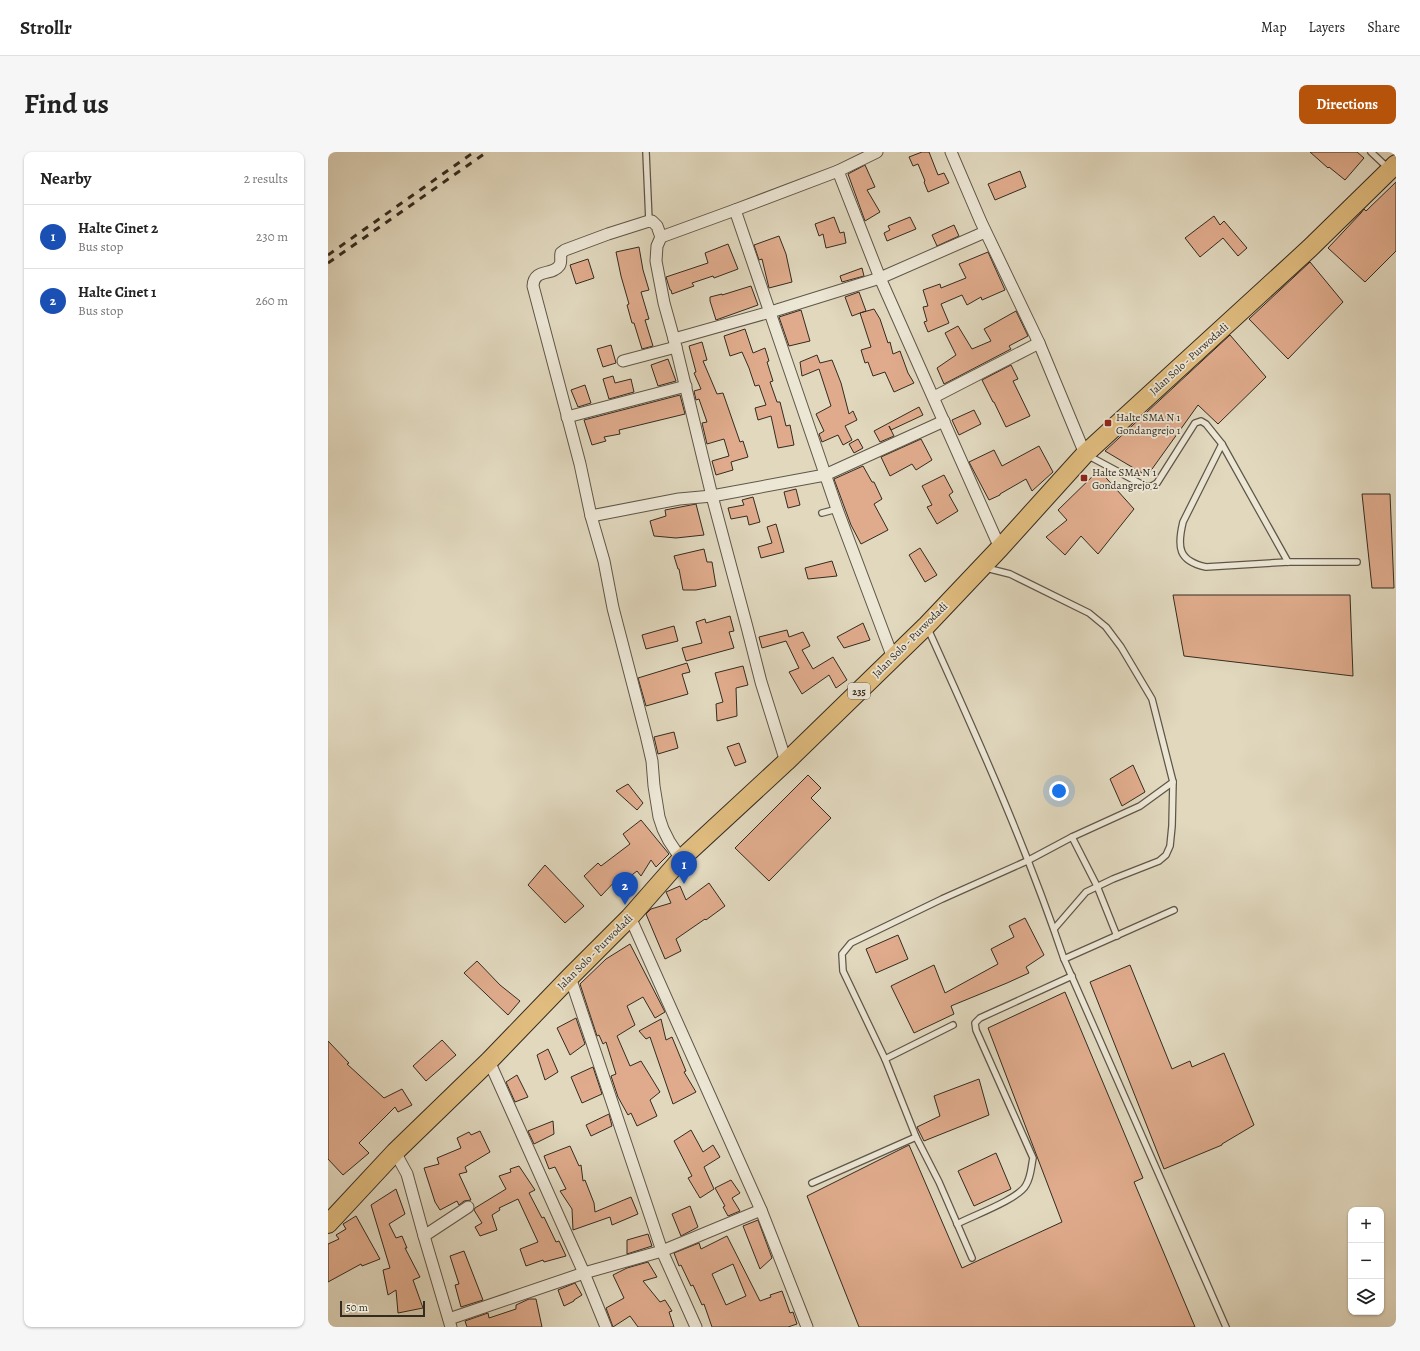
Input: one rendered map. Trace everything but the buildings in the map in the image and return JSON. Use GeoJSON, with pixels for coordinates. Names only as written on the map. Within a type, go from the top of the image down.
{"type":"FeatureCollection","features":[{"type":"Feature","properties":{"kind":"main road","name":"Jalan Solo - Purwodadi"},"geometry":{"type":"LineString","coordinates":[[328,1224],[395,1152],[489,1061],[630,917],[681,859],[786,762],[927,625],[1000,548],[1085,454],[1310,248],[1393,166]]}},
{"type":"Feature","properties":{"kind":"street"},"geometry":{"type":"LineString","coordinates":[[661,237],[838,171],[877,152]]}},
{"type":"Feature","properties":{"kind":"street"},"geometry":{"type":"LineString","coordinates":[[951,152],[985,232],[1038,343],[1085,454]]}},
{"type":"Feature","properties":{"kind":"street"},"geometry":{"type":"LineString","coordinates":[[838,171],[880,278],[1000,548]]}},
{"type":"Feature","properties":{"kind":"street"},"geometry":{"type":"LineString","coordinates":[[735,210],[837,509],[893,658]]}},
{"type":"Feature","properties":{"kind":"street"},"geometry":{"type":"LineString","coordinates":[[681,859],[663,830],[659,817],[652,761],[646,734],[613,608],[604,561],[591,516],[580,464],[533,286],[536,277],[558,268],[561,264],[561,253],[565,250],[649,221],[652,221],[657,226],[661,237],[657,246],[656,261],[664,303],[686,386],[712,496],[760,675],[786,762]]}},
{"type":"Feature","properties":{"kind":"street"},"geometry":{"type":"LineString","coordinates":[[623,361],[770,311],[880,278],[985,232]]}},
{"type":"Feature","properties":{"kind":"street"},"geometry":{"type":"LineString","coordinates":[[934,397],[1038,343]]}},
{"type":"Feature","properties":{"kind":"street"},"geometry":{"type":"LineString","coordinates":[[567,417],[686,386]]}},
{"type":"Feature","properties":{"kind":"street"},"geometry":{"type":"LineString","coordinates":[[591,516],[678,499],[712,496],[826,475],[944,421]]}},
{"type":"Feature","properties":{"kind":"street"},"geometry":{"type":"LineString","coordinates":[[630,917],[761,1210],[807,1327]]}},
{"type":"Feature","properties":{"kind":"street"},"geometry":{"type":"LineString","coordinates":[[570,977],[662,1251],[696,1327]]}},
{"type":"Feature","properties":{"kind":"street"},"geometry":{"type":"LineString","coordinates":[[489,1061],[584,1273],[606,1327]]}},
{"type":"Feature","properties":{"kind":"street"},"geometry":{"type":"LineString","coordinates":[[395,1152],[407,1174],[450,1323],[584,1273],[662,1251],[761,1210]]}},
{"type":"Feature","properties":{"kind":"street"},"geometry":{"type":"LineString","coordinates":[[424,1236],[468,1207]]}},
{"type":"Feature","properties":{"kind":"lane"},"geometry":{"type":"LineString","coordinates":[[646,152],[649,221]]}},
{"type":"Feature","properties":{"kind":"lane"},"geometry":{"type":"LineString","coordinates":[[1372,152],[1393,166]]}},
{"type":"Feature","properties":{"kind":"lane"},"geometry":{"type":"LineString","coordinates":[[1085,454],[1145,486],[1152,486],[1157,482],[1195,423],[1201,421],[1206,424],[1222,444],[1288,562]]}},
{"type":"Feature","properties":{"kind":"lane"},"geometry":{"type":"LineString","coordinates":[[1222,444],[1183,522],[1180,535],[1182,553],[1188,560],[1196,565],[1206,566],[1288,562],[1357,562]]}},
{"type":"Feature","properties":{"kind":"lane"},"geometry":{"type":"LineString","coordinates":[[822,512],[837,509]]}},
{"type":"Feature","properties":{"kind":"lane"},"geometry":{"type":"LineString","coordinates":[[982,567],[1010,574],[1089,613],[1106,627],[1121,647],[1152,699],[1173,782],[1172,826],[1170,846],[1166,855],[1159,861],[1113,879],[1086,892],[1054,929]]}},
{"type":"Feature","properties":{"kind":"lane"},"geometry":{"type":"LineString","coordinates":[[927,625],[999,788],[1054,929],[1064,959],[1226,1327]]}},
{"type":"Feature","properties":{"kind":"lane"},"geometry":{"type":"LineString","coordinates":[[972,1258],[940,1182],[916,1137],[885,1059],[843,971],[842,954],[851,943],[942,899],[1027,861],[1072,837],[1140,806],[1173,782]]}},
{"type":"Feature","properties":{"kind":"lane"},"geometry":{"type":"LineString","coordinates":[[1072,837],[1097,886],[1117,936]]}},
{"type":"Feature","properties":{"kind":"lane"},"geometry":{"type":"LineString","coordinates":[[1064,959],[1174,910]]}},
{"type":"Feature","properties":{"kind":"lane"},"geometry":{"type":"LineString","coordinates":[[957,1224],[1017,1195],[1026,1187],[1030,1177],[1033,1158],[976,1030],[975,1023],[980,1018],[1072,976]]}},
{"type":"Feature","properties":{"kind":"lane"},"geometry":{"type":"LineString","coordinates":[[885,1059],[953,1025]]}},
{"type":"Feature","properties":{"kind":"lane"},"geometry":{"type":"LineString","coordinates":[[812,1183],[916,1137]]}},
{"type":"Feature","properties":{"kind":"railway"},"geometry":{"type":"LineString","coordinates":[[328,255],[474,152]]}},
{"type":"Feature","properties":{"kind":"railway"},"geometry":{"type":"LineString","coordinates":[[328,263],[487,152]]}},
{"type":"Feature","properties":{"kind":"place","name":"Halte SMA N 1 Gondangrejo 1"},"geometry":{"type":"Point","coordinates":[1108,423]}},
{"type":"Feature","properties":{"kind":"place","name":"Halte SMA N 1 Gondangrejo 2"},"geometry":{"type":"Point","coordinates":[1084,478]}},
{"type":"Feature","properties":{"kind":"place","name":"Halte Cinet 2"},"geometry":{"type":"Point","coordinates":[684,884]}},
{"type":"Feature","properties":{"kind":"place","name":"Halte Cinet 1"},"geometry":{"type":"Point","coordinates":[625,905]}}]}
